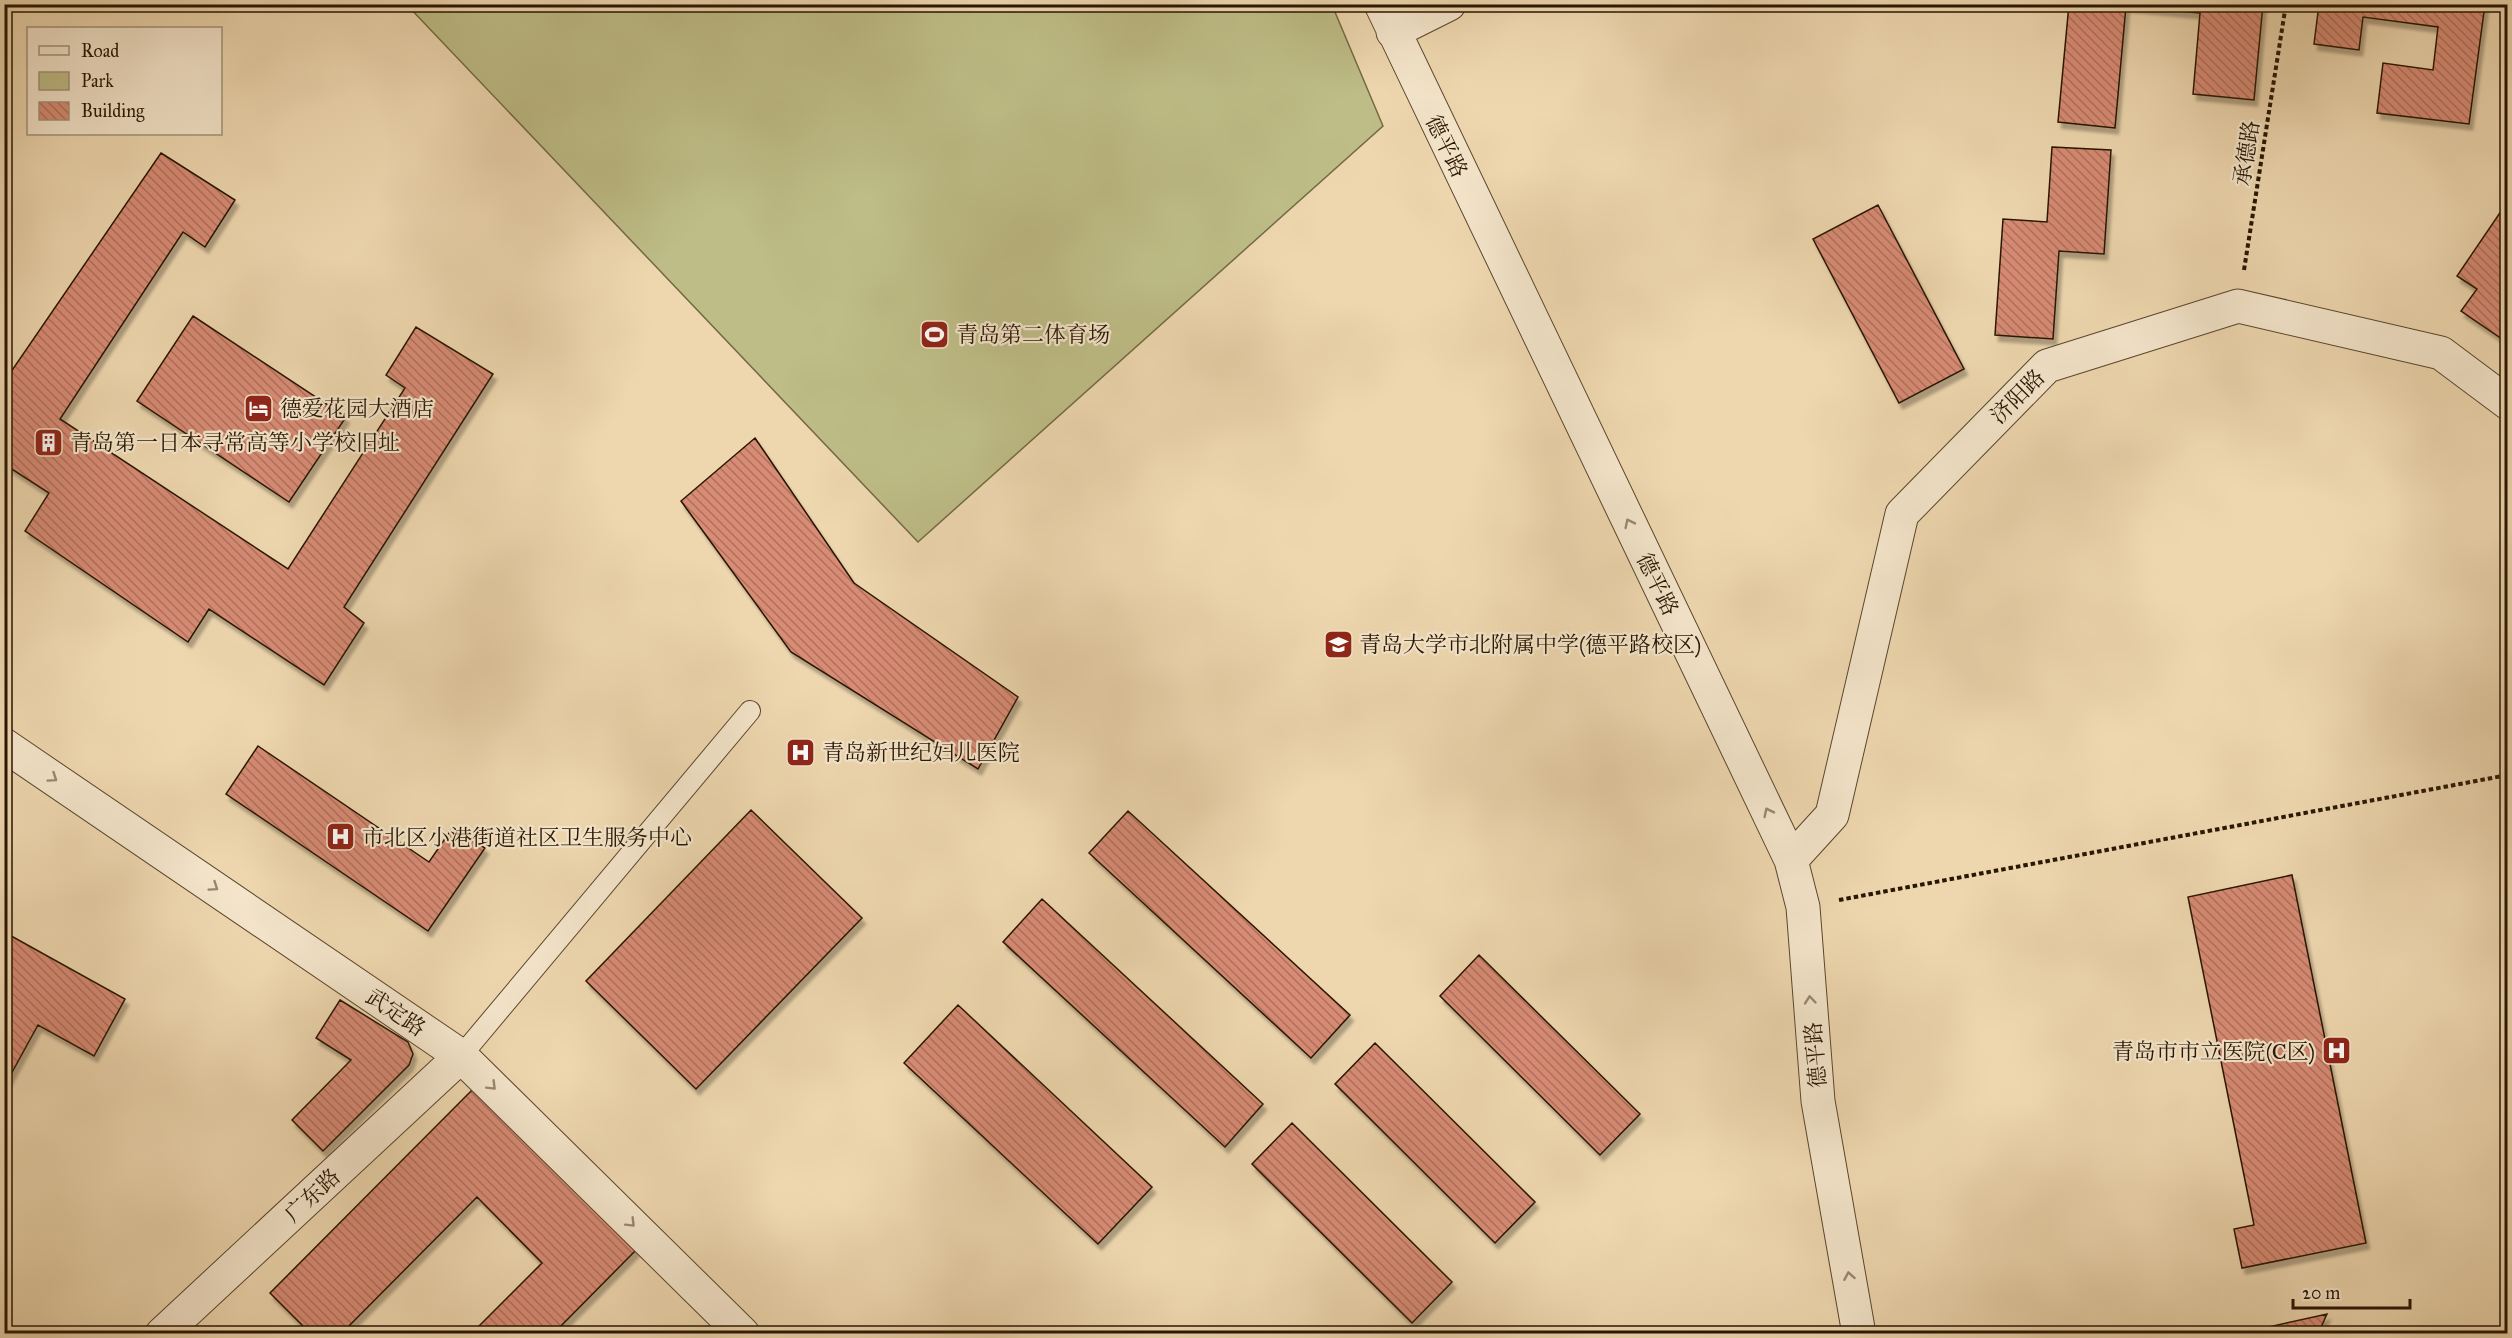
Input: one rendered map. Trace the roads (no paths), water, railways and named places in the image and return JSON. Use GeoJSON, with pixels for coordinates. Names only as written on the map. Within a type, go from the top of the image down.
{"type":"FeatureCollection","features":[{"type":"Feature","properties":{"kind":"street"},"geometry":{"type":"LineString","coordinates":[[1387,18],[1449,4]]}},
{"type":"Feature","properties":{"kind":"street","name":"德平路"},"geometry":{"type":"LineString","coordinates":[[1387,18],[1791,860],[1803,907],[1818,1101],[1859,1334]]}},
{"type":"Feature","properties":{"kind":"street","name":"济阳路"},"geometry":{"type":"LineString","coordinates":[[1791,860],[1832,815],[1902,514],[2047,366],[2238,306],[2441,353],[2508,404]]}},
{"type":"Feature","properties":{"kind":"street","name":"武定路"},"geometry":{"type":"LineString","coordinates":[[4,745],[461,1056],[743,1334]]}},
{"type":"Feature","properties":{"kind":"street","name":"广东路"},"geometry":{"type":"LineString","coordinates":[[162,1334],[461,1056]]}},
{"type":"Feature","properties":{"kind":"lane"},"geometry":{"type":"LineString","coordinates":[[461,1056],[750,711]]}},
{"type":"Feature","properties":{"kind":"place","name":"青岛第二体育场"},"geometry":{"type":"Point","coordinates":[935,334]}},
{"type":"Feature","properties":{"kind":"place","name":"德爱花园大酒店"},"geometry":{"type":"Point","coordinates":[259,408]}},
{"type":"Feature","properties":{"kind":"place","name":"青岛第一日本寻常高等小学校旧址"},"geometry":{"type":"Point","coordinates":[49,442]}},
{"type":"Feature","properties":{"kind":"place","name":"青岛大学市北附属中学(德平路校区)"},"geometry":{"type":"Point","coordinates":[1338,644]}},
{"type":"Feature","properties":{"kind":"place","name":"青岛新世纪妇儿医院"},"geometry":{"type":"Point","coordinates":[801,752]}},
{"type":"Feature","properties":{"kind":"place","name":"市北区小港街道社区卫生服务中心"},"geometry":{"type":"Point","coordinates":[341,837]}},
{"type":"Feature","properties":{"kind":"place","name":"青岛市市立医院(C区)"},"geometry":{"type":"Point","coordinates":[2336,1051]}}]}
